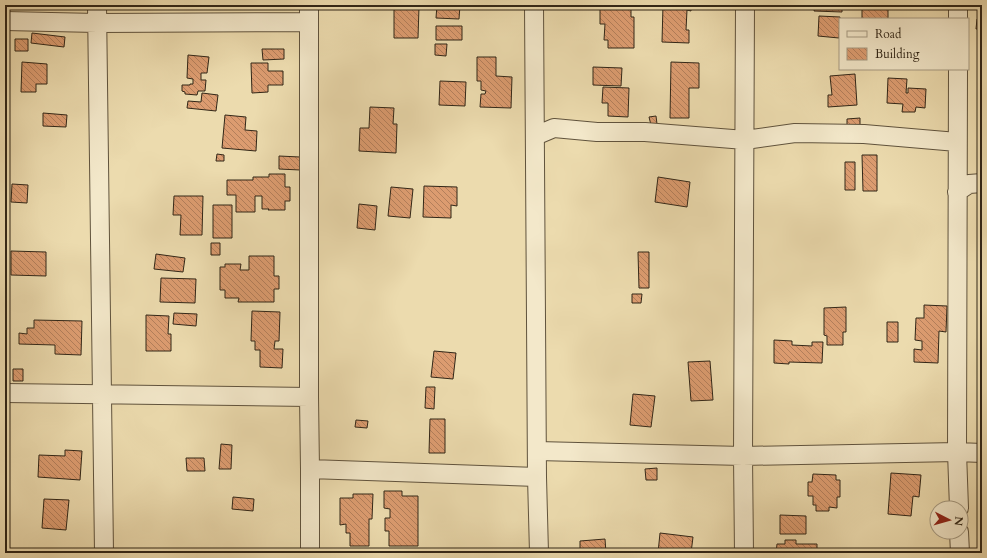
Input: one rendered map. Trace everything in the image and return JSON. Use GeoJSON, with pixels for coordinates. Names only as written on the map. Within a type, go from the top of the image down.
{"type":"FeatureCollection","features":[{"type":"Feature","properties":{"kind":"street"},"geometry":{"type":"LineString","coordinates":[[97,5],[104,553]]}},
{"type":"Feature","properties":{"kind":"street"},"geometry":{"type":"LineString","coordinates":[[534,5],[537,477],[539,553]]}},
{"type":"Feature","properties":{"kind":"street"},"geometry":{"type":"LineString","coordinates":[[744,553],[743,456],[746,5]]}},
{"type":"Feature","properties":{"kind":"street"},"geometry":{"type":"LineString","coordinates":[[958,5],[958,18]]}},
{"type":"Feature","properties":{"kind":"street"},"geometry":{"type":"LineString","coordinates":[[5,21],[97,23],[309,14],[310,553]]}},
{"type":"Feature","properties":{"kind":"street"},"geometry":{"type":"LineString","coordinates":[[958,70],[957,452],[959,500]]}},
{"type":"Feature","properties":{"kind":"street"},"geometry":{"type":"LineString","coordinates":[[535,136],[554,128],[597,132],[645,132],[746,140],[796,133],[864,134],[957,142]]}},
{"type":"Feature","properties":{"kind":"street"},"geometry":{"type":"LineString","coordinates":[[957,192],[969,184],[982,183]]}},
{"type":"Feature","properties":{"kind":"street"},"geometry":{"type":"LineString","coordinates":[[5,393],[309,397]]}},
{"type":"Feature","properties":{"kind":"street"},"geometry":{"type":"LineString","coordinates":[[537,451],[743,456],[957,452],[982,453]]}},
{"type":"Feature","properties":{"kind":"street"},"geometry":{"type":"LineString","coordinates":[[310,469],[537,477]]}},
{"type":"Feature","properties":{"kind":"street"},"geometry":{"type":"LineString","coordinates":[[959,540],[960,553]]}},
{"type":"Feature","properties":{"kind":"building"},"geometry":{"type":"Polygon","coordinates":[[[437,5],[460,5],[459,19],[436,18],[437,5]]]}},
{"type":"Feature","properties":{"kind":"building"},"geometry":{"type":"Polygon","coordinates":[[[663,5],[691,5],[691,11],[687,10],[686,30],[689,30],[689,43],[662,42],[663,5]]]}},
{"type":"Feature","properties":{"kind":"building"},"geometry":{"type":"Polygon","coordinates":[[[815,5],[842,5],[842,12],[814,11],[815,5]]]}},
{"type":"Feature","properties":{"kind":"building"},"geometry":{"type":"Polygon","coordinates":[[[862,5],[888,5],[888,18],[862,18],[862,5]]]}},
{"type":"Feature","properties":{"kind":"building"},"geometry":{"type":"Polygon","coordinates":[[[394,7],[419,7],[418,38],[394,38],[394,7]]]}},
{"type":"Feature","properties":{"kind":"building"},"geometry":{"type":"Polygon","coordinates":[[[600,7],[631,8],[631,17],[634,17],[634,48],[608,48],[608,40],[604,40],[605,24],[600,24],[600,7]]]}},
{"type":"Feature","properties":{"kind":"building"},"geometry":{"type":"Polygon","coordinates":[[[819,16],[840,17],[839,38],[818,36],[819,16]]]}},
{"type":"Feature","properties":{"kind":"building"},"geometry":{"type":"Polygon","coordinates":[[[977,19],[982,19],[982,29],[976,29],[977,19]]]}},
{"type":"Feature","properties":{"kind":"building"},"geometry":{"type":"Polygon","coordinates":[[[436,26],[462,26],[462,40],[436,40],[436,26]]]}},
{"type":"Feature","properties":{"kind":"building"},"geometry":{"type":"Polygon","coordinates":[[[32,33],[65,37],[64,47],[31,43],[32,33]]]}},
{"type":"Feature","properties":{"kind":"building"},"geometry":{"type":"Polygon","coordinates":[[[15,39],[28,39],[28,51],[15,51],[15,39]]]}},
{"type":"Feature","properties":{"kind":"building"},"geometry":{"type":"Polygon","coordinates":[[[435,44],[447,44],[446,56],[435,55],[435,44]]]}},
{"type":"Feature","properties":{"kind":"building"},"geometry":{"type":"Polygon","coordinates":[[[262,49],[284,49],[284,59],[263,60],[262,49]]]}},
{"type":"Feature","properties":{"kind":"building"},"geometry":{"type":"Polygon","coordinates":[[[188,55],[209,57],[207,73],[201,73],[201,80],[206,80],[205,91],[198,91],[197,95],[185,94],[185,92],[182,91],[182,85],[193,84],[193,79],[187,78],[188,55]]]}},
{"type":"Feature","properties":{"kind":"building"},"geometry":{"type":"Polygon","coordinates":[[[477,57],[496,57],[496,76],[512,77],[511,108],[480,107],[481,94],[485,94],[486,91],[481,90],[481,81],[477,81],[477,57]]]}},
{"type":"Feature","properties":{"kind":"building"},"geometry":{"type":"Polygon","coordinates":[[[22,62],[47,64],[47,84],[36,84],[36,92],[21,92],[22,62]]]}},
{"type":"Feature","properties":{"kind":"building"},"geometry":{"type":"Polygon","coordinates":[[[671,62],[699,63],[699,88],[689,88],[689,118],[670,118],[671,62]]]}},
{"type":"Feature","properties":{"kind":"building"},"geometry":{"type":"Polygon","coordinates":[[[251,63],[268,63],[268,71],[283,71],[283,85],[268,85],[268,92],[252,93],[251,63]]]}},
{"type":"Feature","properties":{"kind":"building"},"geometry":{"type":"Polygon","coordinates":[[[593,67],[622,68],[621,86],[593,85],[593,67]]]}},
{"type":"Feature","properties":{"kind":"building"},"geometry":{"type":"Polygon","coordinates":[[[855,74],[857,105],[828,107],[828,95],[832,95],[830,76],[855,74]]]}},
{"type":"Feature","properties":{"kind":"building"},"geometry":{"type":"Polygon","coordinates":[[[888,78],[907,79],[906,93],[908,93],[908,88],[926,89],[925,108],[916,107],[915,112],[902,112],[903,104],[887,103],[888,78]]]}},
{"type":"Feature","properties":{"kind":"building"},"geometry":{"type":"Polygon","coordinates":[[[440,81],[466,82],[465,106],[439,105],[440,81]]]}},
{"type":"Feature","properties":{"kind":"building"},"geometry":{"type":"Polygon","coordinates":[[[603,87],[629,88],[628,117],[608,116],[608,103],[602,103],[603,87]]]}},
{"type":"Feature","properties":{"kind":"building"},"geometry":{"type":"Polygon","coordinates":[[[202,93],[218,95],[216,111],[187,108],[188,101],[201,102],[202,93]]]}},
{"type":"Feature","properties":{"kind":"building"},"geometry":{"type":"Polygon","coordinates":[[[370,107],[394,108],[393,124],[397,124],[396,153],[359,151],[360,128],[369,128],[370,107]]]}},
{"type":"Feature","properties":{"kind":"building"},"geometry":{"type":"Polygon","coordinates":[[[43,113],[67,115],[66,127],[43,126],[43,113]]]}},
{"type":"Feature","properties":{"kind":"building"},"geometry":{"type":"Polygon","coordinates":[[[225,115],[246,117],[245,130],[257,131],[256,151],[222,148],[225,115]]]}},
{"type":"Feature","properties":{"kind":"building"},"geometry":{"type":"Polygon","coordinates":[[[656,116],[657,124],[651,125],[649,117],[656,116]]]}},
{"type":"Feature","properties":{"kind":"building"},"geometry":{"type":"Polygon","coordinates":[[[860,118],[860,127],[847,128],[847,119],[860,118]]]}},
{"type":"Feature","properties":{"kind":"building"},"geometry":{"type":"Polygon","coordinates":[[[217,154],[224,155],[224,161],[216,161],[217,154]]]}},
{"type":"Feature","properties":{"kind":"building"},"geometry":{"type":"Polygon","coordinates":[[[862,155],[877,155],[877,191],[863,191],[862,155]]]}},
{"type":"Feature","properties":{"kind":"building"},"geometry":{"type":"Polygon","coordinates":[[[279,156],[300,157],[300,170],[279,169],[279,156]]]}},
{"type":"Feature","properties":{"kind":"building"},"geometry":{"type":"Polygon","coordinates":[[[845,162],[855,162],[855,190],[845,190],[845,162]]]}},
{"type":"Feature","properties":{"kind":"building"},"geometry":{"type":"Polygon","coordinates":[[[269,174],[285,174],[285,187],[290,187],[290,201],[285,201],[285,210],[262,209],[262,196],[255,196],[255,212],[236,212],[236,195],[227,195],[227,180],[253,180],[253,177],[269,177],[269,174]]]}},
{"type":"Feature","properties":{"kind":"building"},"geometry":{"type":"Polygon","coordinates":[[[658,177],[690,182],[687,207],[655,202],[658,177]]]}},
{"type":"Feature","properties":{"kind":"building"},"geometry":{"type":"Polygon","coordinates":[[[12,184],[28,185],[27,203],[11,202],[12,184]]]}},
{"type":"Feature","properties":{"kind":"building"},"geometry":{"type":"Polygon","coordinates":[[[424,186],[457,187],[457,206],[451,205],[451,218],[423,217],[424,186]]]}},
{"type":"Feature","properties":{"kind":"building"},"geometry":{"type":"Polygon","coordinates":[[[391,187],[413,189],[410,218],[388,216],[391,187]]]}},
{"type":"Feature","properties":{"kind":"building"},"geometry":{"type":"Polygon","coordinates":[[[174,196],[203,196],[202,235],[180,235],[181,215],[173,215],[174,196]]]}},
{"type":"Feature","properties":{"kind":"building"},"geometry":{"type":"Polygon","coordinates":[[[359,204],[377,206],[375,230],[357,228],[359,204]]]}},
{"type":"Feature","properties":{"kind":"building"},"geometry":{"type":"Polygon","coordinates":[[[213,205],[232,205],[232,238],[213,238],[213,205]]]}},
{"type":"Feature","properties":{"kind":"building"},"geometry":{"type":"Polygon","coordinates":[[[211,243],[220,243],[220,255],[211,255],[211,243]]]}},
{"type":"Feature","properties":{"kind":"building"},"geometry":{"type":"Polygon","coordinates":[[[11,251],[46,252],[46,276],[11,275],[11,251]]]}},
{"type":"Feature","properties":{"kind":"building"},"geometry":{"type":"Polygon","coordinates":[[[638,252],[649,252],[649,288],[639,288],[638,252]]]}},
{"type":"Feature","properties":{"kind":"building"},"geometry":{"type":"Polygon","coordinates":[[[156,254],[185,258],[183,272],[154,269],[156,254]]]}},
{"type":"Feature","properties":{"kind":"building"},"geometry":{"type":"Polygon","coordinates":[[[249,256],[274,256],[274,276],[279,276],[279,289],[274,289],[274,302],[238,302],[239,298],[225,298],[225,290],[220,290],[220,267],[225,267],[225,264],[241,264],[240,270],[249,270],[249,256]]]}},
{"type":"Feature","properties":{"kind":"building"},"geometry":{"type":"Polygon","coordinates":[[[161,278],[196,279],[195,303],[160,302],[161,278]]]}},
{"type":"Feature","properties":{"kind":"building"},"geometry":{"type":"Polygon","coordinates":[[[632,294],[642,294],[641,303],[632,303],[632,294]]]}},
{"type":"Feature","properties":{"kind":"building"},"geometry":{"type":"Polygon","coordinates":[[[924,305],[947,306],[946,332],[939,331],[938,363],[914,362],[914,349],[922,350],[922,341],[915,340],[916,318],[924,318],[924,305]]]}},
{"type":"Feature","properties":{"kind":"building"},"geometry":{"type":"Polygon","coordinates":[[[846,307],[846,332],[843,332],[843,345],[827,345],[827,336],[824,335],[824,308],[846,307]]]}},
{"type":"Feature","properties":{"kind":"building"},"geometry":{"type":"Polygon","coordinates":[[[252,311],[280,312],[279,341],[275,341],[274,349],[283,349],[282,368],[260,367],[260,350],[255,350],[255,341],[251,341],[252,311]]]}},
{"type":"Feature","properties":{"kind":"building"},"geometry":{"type":"Polygon","coordinates":[[[174,313],[197,314],[196,326],[173,324],[174,313]]]}},
{"type":"Feature","properties":{"kind":"building"},"geometry":{"type":"Polygon","coordinates":[[[146,315],[169,316],[168,334],[171,334],[171,351],[146,351],[146,315]]]}},
{"type":"Feature","properties":{"kind":"building"},"geometry":{"type":"Polygon","coordinates":[[[34,320],[82,321],[81,355],[55,354],[55,345],[19,344],[19,333],[27,334],[27,328],[34,328],[34,320]]]}},
{"type":"Feature","properties":{"kind":"building"},"geometry":{"type":"Polygon","coordinates":[[[887,322],[898,322],[898,342],[887,342],[887,322]]]}},
{"type":"Feature","properties":{"kind":"building"},"geometry":{"type":"Polygon","coordinates":[[[774,340],[792,341],[792,345],[812,346],[812,342],[823,342],[822,363],[774,363],[774,340]]]}},
{"type":"Feature","properties":{"kind":"building"},"geometry":{"type":"Polygon","coordinates":[[[434,351],[456,353],[453,379],[431,377],[434,351]]]}},
{"type":"Feature","properties":{"kind":"building"},"geometry":{"type":"Polygon","coordinates":[[[710,361],[713,400],[691,401],[688,362],[710,361]]]}},
{"type":"Feature","properties":{"kind":"building"},"geometry":{"type":"Polygon","coordinates":[[[13,369],[23,369],[23,381],[13,381],[13,369]]]}},
{"type":"Feature","properties":{"kind":"building"},"geometry":{"type":"Polygon","coordinates":[[[426,387],[435,387],[434,409],[425,408],[426,387]]]}},
{"type":"Feature","properties":{"kind":"building"},"geometry":{"type":"Polygon","coordinates":[[[633,394],[655,396],[651,427],[630,425],[633,394]]]}},
{"type":"Feature","properties":{"kind":"building"},"geometry":{"type":"Polygon","coordinates":[[[430,419],[445,419],[445,453],[429,453],[430,419]]]}},
{"type":"Feature","properties":{"kind":"building"},"geometry":{"type":"Polygon","coordinates":[[[356,420],[368,421],[367,428],[355,427],[356,420]]]}},
{"type":"Feature","properties":{"kind":"building"},"geometry":{"type":"Polygon","coordinates":[[[221,444],[232,445],[231,469],[219,469],[221,444]]]}},
{"type":"Feature","properties":{"kind":"building"},"geometry":{"type":"Polygon","coordinates":[[[65,450],[82,451],[80,480],[38,477],[39,455],[65,456],[65,450]]]}},
{"type":"Feature","properties":{"kind":"building"},"geometry":{"type":"Polygon","coordinates":[[[186,458],[204,458],[205,471],[187,471],[186,458]]]}},
{"type":"Feature","properties":{"kind":"building"},"geometry":{"type":"Polygon","coordinates":[[[657,468],[657,480],[646,480],[645,469],[657,468]]]}},
{"type":"Feature","properties":{"kind":"building"},"geometry":{"type":"Polygon","coordinates":[[[891,473],[921,475],[919,497],[913,496],[911,516],[888,514],[891,473]]]}},
{"type":"Feature","properties":{"kind":"building"},"geometry":{"type":"Polygon","coordinates":[[[813,474],[836,475],[836,480],[840,480],[840,497],[837,497],[837,508],[829,507],[829,511],[816,511],[816,505],[813,505],[813,496],[808,496],[808,482],[812,482],[813,474]]]}},
{"type":"Feature","properties":{"kind":"building"},"geometry":{"type":"Polygon","coordinates":[[[384,491],[402,491],[402,496],[418,496],[418,546],[389,546],[389,531],[385,531],[385,518],[390,518],[390,509],[384,508],[384,491]]]}},
{"type":"Feature","properties":{"kind":"building"},"geometry":{"type":"Polygon","coordinates":[[[353,494],[373,494],[372,519],[369,519],[369,546],[350,546],[350,533],[346,533],[346,524],[340,525],[340,498],[353,498],[353,494]]]}},
{"type":"Feature","properties":{"kind":"building"},"geometry":{"type":"Polygon","coordinates":[[[233,497],[254,499],[253,511],[232,509],[233,497]]]}},
{"type":"Feature","properties":{"kind":"building"},"geometry":{"type":"Polygon","coordinates":[[[44,499],[69,500],[66,530],[42,528],[44,499]]]}},
{"type":"Feature","properties":{"kind":"building"},"geometry":{"type":"Polygon","coordinates":[[[780,515],[806,516],[806,534],[780,534],[780,515]]]}},
{"type":"Feature","properties":{"kind":"building"},"geometry":{"type":"Polygon","coordinates":[[[660,533],[693,537],[691,553],[658,553],[660,533]]]}},
{"type":"Feature","properties":{"kind":"building"},"geometry":{"type":"Polygon","coordinates":[[[605,539],[606,553],[580,553],[580,541],[605,539]]]}},
{"type":"Feature","properties":{"kind":"building"},"geometry":{"type":"Polygon","coordinates":[[[785,540],[796,540],[796,544],[817,544],[817,553],[776,553],[777,544],[785,544],[785,540]]]}},
{"type":"Feature","properties":{"kind":"building"},"geometry":{"type":"Polygon","coordinates":[[[161,551],[183,552],[183,553],[160,553],[161,551]]]}}]}
